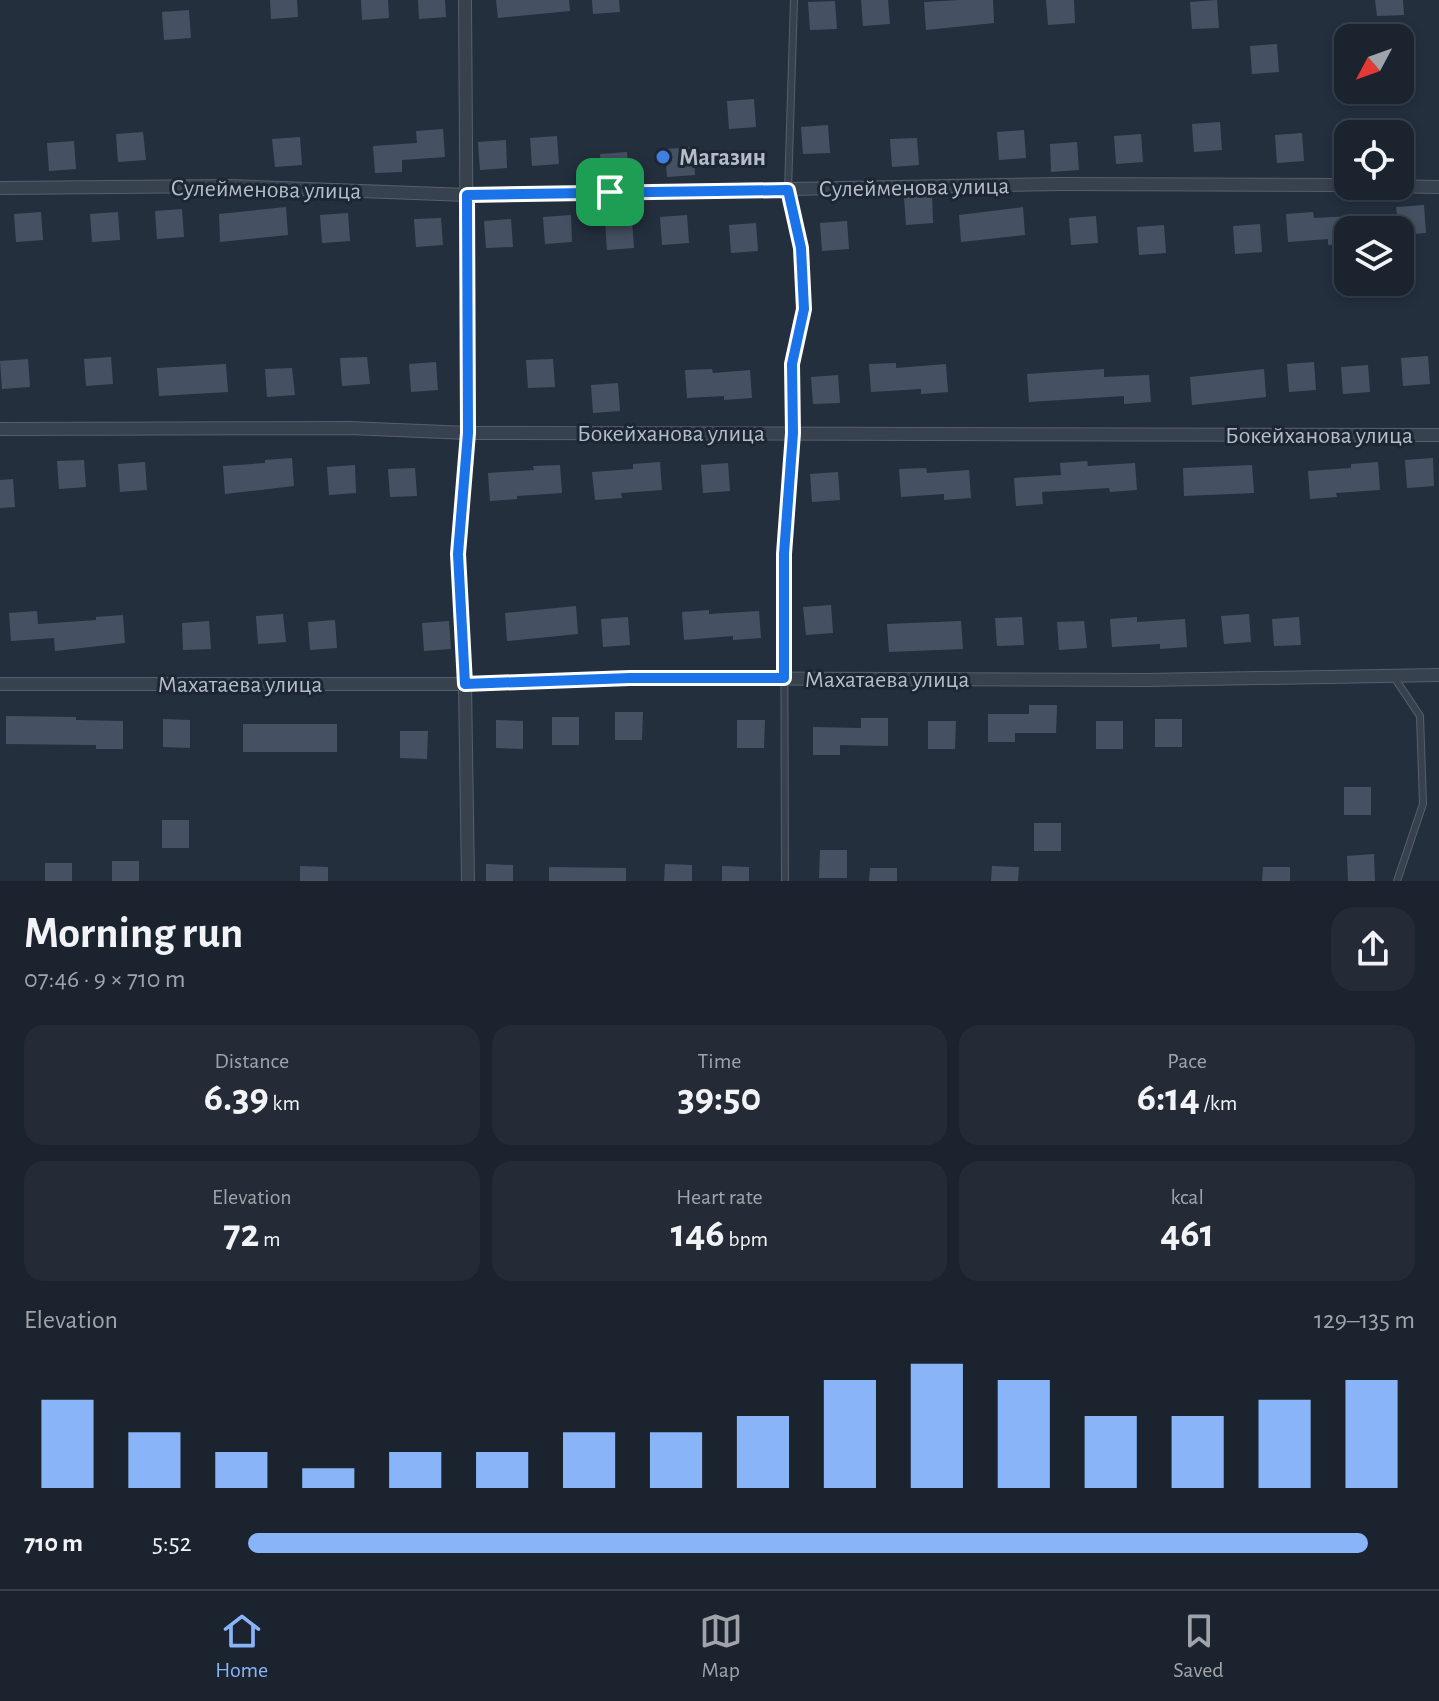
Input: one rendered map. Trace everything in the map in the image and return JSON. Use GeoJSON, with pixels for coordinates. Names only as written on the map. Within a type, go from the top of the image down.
{"type":"FeatureCollection","features":[{"type":"Feature","properties":{"kind":"street"},"geometry":{"type":"LineString","coordinates":[[465,0],[468,433],[458,554],[465,684],[468,881]]}},
{"type":"Feature","properties":{"kind":"street","name":"Сулейменова улица"},"geometry":{"type":"LineString","coordinates":[[0,188],[228,186],[467,195],[1061,184],[1334,185]]}},
{"type":"Feature","properties":{"kind":"street"},"geometry":{"type":"LineString","coordinates":[[1414,187],[1439,187]]}},
{"type":"Feature","properties":{"kind":"street","name":"Бокейханова улица"},"geometry":{"type":"LineString","coordinates":[[0,429],[349,428],[468,433],[1439,435]]}},
{"type":"Feature","properties":{"kind":"street","name":"Махатаева улица"},"geometry":{"type":"LineString","coordinates":[[0,684],[465,684],[630,678],[1147,680],[1439,675]]}},
{"type":"Feature","properties":{"kind":"lane"},"geometry":{"type":"LineString","coordinates":[[785,881],[784,554],[793,433],[792,364],[804,309],[801,248],[788,190],[794,0]]}},
{"type":"Feature","properties":{"kind":"lane"},"geometry":{"type":"LineString","coordinates":[[1392,676],[1420,716],[1423,804],[1397,881]]}},
{"type":"Feature","properties":{"kind":"building"},"geometry":{"type":"Polygon","coordinates":[[[270,0],[297,0],[298,17],[271,19],[270,0]]]}},
{"type":"Feature","properties":{"kind":"building"},"geometry":{"type":"Polygon","coordinates":[[[361,0],[388,0],[389,18],[362,20],[361,0]]]}},
{"type":"Feature","properties":{"kind":"building"},"geometry":{"type":"Polygon","coordinates":[[[418,0],[445,0],[446,17],[419,19],[418,0]]]}},
{"type":"Feature","properties":{"kind":"building"},"geometry":{"type":"Polygon","coordinates":[[[496,0],[569,0],[570,11],[498,18],[496,0]]]}},
{"type":"Feature","properties":{"kind":"building"},"geometry":{"type":"Polygon","coordinates":[[[592,0],[619,0],[620,12],[593,14],[592,0]]]}},
{"type":"Feature","properties":{"kind":"building"},"geometry":{"type":"Polygon","coordinates":[[[861,0],[888,0],[890,24],[863,26],[861,0]]]}},
{"type":"Feature","properties":{"kind":"building"},"geometry":{"type":"Polygon","coordinates":[[[993,0],[994,23],[926,30],[924,2],[993,0]]]}},
{"type":"Feature","properties":{"kind":"building"},"geometry":{"type":"Polygon","coordinates":[[[1046,0],[1074,0],[1075,23],[1048,25],[1046,0]]]}},
{"type":"Feature","properties":{"kind":"building"},"geometry":{"type":"Polygon","coordinates":[[[1217,0],[1219,28],[1192,29],[1190,2],[1217,0]]]}},
{"type":"Feature","properties":{"kind":"building"},"geometry":{"type":"Polygon","coordinates":[[[1375,0],[1403,0],[1404,15],[1377,16],[1375,0]]]}},
{"type":"Feature","properties":{"kind":"building"},"geometry":{"type":"Polygon","coordinates":[[[835,1],[837,29],[810,30],[808,2],[835,1]]]}},
{"type":"Feature","properties":{"kind":"building"},"geometry":{"type":"Polygon","coordinates":[[[189,10],[191,38],[164,40],[162,12],[189,10]]]}},
{"type":"Feature","properties":{"kind":"building"},"geometry":{"type":"Polygon","coordinates":[[[1277,44],[1279,72],[1252,74],[1250,46],[1277,44]]]}},
{"type":"Feature","properties":{"kind":"building"},"geometry":{"type":"Polygon","coordinates":[[[754,99],[756,127],[729,129],[727,101],[754,99]]]}},
{"type":"Feature","properties":{"kind":"building"},"geometry":{"type":"Polygon","coordinates":[[[1220,122],[1222,150],[1194,152],[1192,124],[1220,122]]]}},
{"type":"Feature","properties":{"kind":"building"},"geometry":{"type":"Polygon","coordinates":[[[828,125],[830,153],[803,154],[801,127],[828,125]]]}},
{"type":"Feature","properties":{"kind":"building"},"geometry":{"type":"Polygon","coordinates":[[[443,129],[445,157],[402,160],[402,172],[375,173],[373,146],[417,143],[416,131],[443,129]]]}},
{"type":"Feature","properties":{"kind":"building"},"geometry":{"type":"Polygon","coordinates":[[[1024,130],[1026,158],[999,160],[997,132],[1024,130]]]}},
{"type":"Feature","properties":{"kind":"building"},"geometry":{"type":"Polygon","coordinates":[[[143,132],[146,160],[118,162],[116,134],[143,132]]]}},
{"type":"Feature","properties":{"kind":"building"},"geometry":{"type":"Polygon","coordinates":[[[1302,133],[1304,161],[1277,163],[1275,135],[1302,133]]]}},
{"type":"Feature","properties":{"kind":"building"},"geometry":{"type":"Polygon","coordinates":[[[1141,134],[1143,162],[1116,164],[1114,136],[1141,134]]]}},
{"type":"Feature","properties":{"kind":"building"},"geometry":{"type":"Polygon","coordinates":[[[557,136],[559,164],[532,166],[530,138],[557,136]]]}},
{"type":"Feature","properties":{"kind":"building"},"geometry":{"type":"Polygon","coordinates":[[[300,137],[302,165],[275,167],[272,139],[300,137]]]}},
{"type":"Feature","properties":{"kind":"building"},"geometry":{"type":"Polygon","coordinates":[[[917,138],[919,165],[892,167],[890,139],[917,138]]]}},
{"type":"Feature","properties":{"kind":"building"},"geometry":{"type":"Polygon","coordinates":[[[506,140],[507,168],[480,170],[478,142],[506,140]]]}},
{"type":"Feature","properties":{"kind":"building"},"geometry":{"type":"Polygon","coordinates":[[[74,141],[76,169],[49,171],[47,143],[74,141]]]}},
{"type":"Feature","properties":{"kind":"building"},"geometry":{"type":"Polygon","coordinates":[[[1077,142],[1079,170],[1051,172],[1050,144],[1077,142]]]}},
{"type":"Feature","properties":{"kind":"building"},"geometry":{"type":"Polygon","coordinates":[[[693,147],[695,175],[667,177],[665,149],[693,147]]]}},
{"type":"Feature","properties":{"kind":"building"},"geometry":{"type":"Polygon","coordinates":[[[627,152],[629,180],[602,182],[600,154],[627,152]]]}},
{"type":"Feature","properties":{"kind":"building"},"geometry":{"type":"Polygon","coordinates":[[[932,195],[933,223],[906,225],[904,197],[932,195]]]}},
{"type":"Feature","properties":{"kind":"building"},"geometry":{"type":"Polygon","coordinates":[[[1424,205],[1426,233],[1414,234],[1414,216],[1397,216],[1396,207],[1424,205]]]}},
{"type":"Feature","properties":{"kind":"building"},"geometry":{"type":"Polygon","coordinates":[[[286,207],[288,235],[220,242],[219,214],[286,207]]]}},
{"type":"Feature","properties":{"kind":"building"},"geometry":{"type":"Polygon","coordinates":[[[1023,207],[1025,235],[961,242],[959,215],[1023,207]]]}},
{"type":"Feature","properties":{"kind":"building"},"geometry":{"type":"Polygon","coordinates":[[[182,209],[184,237],[157,239],[155,211],[182,209]]]}},
{"type":"Feature","properties":{"kind":"building"},"geometry":{"type":"Polygon","coordinates":[[[41,212],[43,240],[16,242],[14,214],[41,212]]]}},
{"type":"Feature","properties":{"kind":"building"},"geometry":{"type":"Polygon","coordinates":[[[118,212],[120,240],[92,242],[90,214],[118,212]]]}},
{"type":"Feature","properties":{"kind":"building"},"geometry":{"type":"Polygon","coordinates":[[[1313,212],[1314,218],[1334,217],[1334,245],[1328,245],[1328,239],[1288,242],[1286,214],[1313,212]]]}},
{"type":"Feature","properties":{"kind":"building"},"geometry":{"type":"Polygon","coordinates":[[[348,213],[350,241],[322,243],[320,215],[348,213]]]}},
{"type":"Feature","properties":{"kind":"building"},"geometry":{"type":"Polygon","coordinates":[[[571,215],[572,242],[545,244],[543,217],[571,215]]]}},
{"type":"Feature","properties":{"kind":"building"},"geometry":{"type":"Polygon","coordinates":[[[687,215],[689,243],[662,245],[660,217],[687,215]]]}},
{"type":"Feature","properties":{"kind":"building"},"geometry":{"type":"Polygon","coordinates":[[[1096,216],[1098,243],[1071,245],[1069,218],[1096,216]]]}},
{"type":"Feature","properties":{"kind":"building"},"geometry":{"type":"Polygon","coordinates":[[[441,218],[443,245],[416,247],[414,219],[441,218]]]}},
{"type":"Feature","properties":{"kind":"building"},"geometry":{"type":"Polygon","coordinates":[[[511,219],[513,247],[486,248],[484,221],[511,219]]]}},
{"type":"Feature","properties":{"kind":"building"},"geometry":{"type":"Polygon","coordinates":[[[632,220],[634,248],[607,250],[605,222],[632,220]]]}},
{"type":"Feature","properties":{"kind":"building"},"geometry":{"type":"Polygon","coordinates":[[[847,221],[849,249],[822,251],[820,223],[847,221]]]}},
{"type":"Feature","properties":{"kind":"building"},"geometry":{"type":"Polygon","coordinates":[[[756,223],[758,251],[731,253],[729,225],[756,223]]]}},
{"type":"Feature","properties":{"kind":"building"},"geometry":{"type":"Polygon","coordinates":[[[1260,224],[1262,252],[1235,254],[1233,226],[1260,224]]]}},
{"type":"Feature","properties":{"kind":"building"},"geometry":{"type":"Polygon","coordinates":[[[1164,225],[1166,253],[1139,255],[1137,227],[1164,225]]]}},
{"type":"Feature","properties":{"kind":"building"},"geometry":{"type":"Polygon","coordinates":[[[1428,356],[1430,384],[1403,386],[1401,358],[1428,356]]]}},
{"type":"Feature","properties":{"kind":"building"},"geometry":{"type":"Polygon","coordinates":[[[111,357],[113,384],[86,386],[84,359],[111,357]]]}},
{"type":"Feature","properties":{"kind":"building"},"geometry":{"type":"Polygon","coordinates":[[[367,357],[370,384],[342,386],[340,358],[367,357]]]}},
{"type":"Feature","properties":{"kind":"building"},"geometry":{"type":"Polygon","coordinates":[[[28,359],[30,387],[2,389],[0,361],[28,359]]]}},
{"type":"Feature","properties":{"kind":"building"},"geometry":{"type":"Polygon","coordinates":[[[553,359],[555,387],[528,388],[526,360],[553,359]]]}},
{"type":"Feature","properties":{"kind":"building"},"geometry":{"type":"Polygon","coordinates":[[[436,362],[438,390],[411,392],[409,364],[436,362]]]}},
{"type":"Feature","properties":{"kind":"building"},"geometry":{"type":"Polygon","coordinates":[[[1314,362],[1316,390],[1289,392],[1287,364],[1314,362]]]}},
{"type":"Feature","properties":{"kind":"building"},"geometry":{"type":"Polygon","coordinates":[[[896,363],[896,368],[946,364],[948,392],[921,394],[921,389],[871,392],[869,364],[896,363]]]}},
{"type":"Feature","properties":{"kind":"building"},"geometry":{"type":"Polygon","coordinates":[[[226,364],[228,392],[159,396],[157,368],[226,364]]]}},
{"type":"Feature","properties":{"kind":"building"},"geometry":{"type":"Polygon","coordinates":[[[1368,365],[1370,392],[1343,394],[1341,367],[1368,365]]]}},
{"type":"Feature","properties":{"kind":"building"},"geometry":{"type":"Polygon","coordinates":[[[292,368],[295,395],[267,397],[265,369],[292,368]]]}},
{"type":"Feature","properties":{"kind":"building"},"geometry":{"type":"Polygon","coordinates":[[[712,369],[713,373],[750,370],[752,398],[687,398],[685,370],[712,369]]]}},
{"type":"Feature","properties":{"kind":"building"},"geometry":{"type":"Polygon","coordinates":[[[1104,369],[1104,377],[1149,375],[1151,402],[1124,404],[1124,396],[1029,402],[1027,374],[1104,369]]]}},
{"type":"Feature","properties":{"kind":"building"},"geometry":{"type":"Polygon","coordinates":[[[1264,369],[1266,397],[1192,405],[1190,377],[1264,369]]]}},
{"type":"Feature","properties":{"kind":"building"},"geometry":{"type":"Polygon","coordinates":[[[838,375],[840,403],[813,404],[811,377],[838,375]]]}},
{"type":"Feature","properties":{"kind":"building"},"geometry":{"type":"Polygon","coordinates":[[[618,383],[620,411],[593,413],[591,385],[618,383]]]}},
{"type":"Feature","properties":{"kind":"building"},"geometry":{"type":"Polygon","coordinates":[[[292,458],[294,486],[225,494],[223,466],[292,458]]]}},
{"type":"Feature","properties":{"kind":"building"},"geometry":{"type":"Polygon","coordinates":[[[1433,458],[1434,486],[1407,488],[1405,460],[1433,458]]]}},
{"type":"Feature","properties":{"kind":"building"},"geometry":{"type":"Polygon","coordinates":[[[84,460],[86,487],[59,489],[57,461],[84,460]]]}},
{"type":"Feature","properties":{"kind":"building"},"geometry":{"type":"Polygon","coordinates":[[[1087,461],[1088,466],[1135,463],[1137,490],[1110,492],[1109,488],[1042,492],[1043,504],[1016,506],[1014,478],[1061,475],[1060,463],[1087,461]]]}},
{"type":"Feature","properties":{"kind":"building"},"geometry":{"type":"Polygon","coordinates":[[[145,462],[147,490],[120,492],[118,464],[145,462]]]}},
{"type":"Feature","properties":{"kind":"building"},"geometry":{"type":"Polygon","coordinates":[[[660,462],[662,490],[621,493],[622,498],[595,500],[592,472],[633,469],[633,464],[660,462]]]}},
{"type":"Feature","properties":{"kind":"building"},"geometry":{"type":"Polygon","coordinates":[[[1378,462],[1380,490],[1336,493],[1337,497],[1310,499],[1308,471],[1351,468],[1351,464],[1378,462]]]}},
{"type":"Feature","properties":{"kind":"building"},"geometry":{"type":"Polygon","coordinates":[[[728,463],[730,491],[703,493],[701,465],[728,463]]]}},
{"type":"Feature","properties":{"kind":"building"},"geometry":{"type":"Polygon","coordinates":[[[355,465],[356,493],[329,495],[327,467],[355,465]]]}},
{"type":"Feature","properties":{"kind":"building"},"geometry":{"type":"Polygon","coordinates":[[[560,465],[562,493],[490,501],[488,473],[560,465]]]}},
{"type":"Feature","properties":{"kind":"building"},"geometry":{"type":"Polygon","coordinates":[[[1252,465],[1254,493],[1184,496],[1183,468],[1252,465]]]}},
{"type":"Feature","properties":{"kind":"building"},"geometry":{"type":"Polygon","coordinates":[[[415,468],[417,496],[390,497],[388,469],[415,468]]]}},
{"type":"Feature","properties":{"kind":"building"},"geometry":{"type":"Polygon","coordinates":[[[926,468],[927,473],[969,470],[971,498],[944,500],[944,494],[901,497],[899,469],[926,468]]]}},
{"type":"Feature","properties":{"kind":"building"},"geometry":{"type":"Polygon","coordinates":[[[838,472],[840,500],[812,502],[810,474],[838,472]]]}},
{"type":"Feature","properties":{"kind":"building"},"geometry":{"type":"Polygon","coordinates":[[[13,479],[15,507],[0,508],[0,480],[13,479]]]}},
{"type":"Feature","properties":{"kind":"building"},"geometry":{"type":"Polygon","coordinates":[[[831,605],[833,633],[806,635],[803,607],[831,605]]]}},
{"type":"Feature","properties":{"kind":"building"},"geometry":{"type":"Polygon","coordinates":[[[576,606],[578,634],[507,641],[505,613],[576,606]]]}},
{"type":"Feature","properties":{"kind":"building"},"geometry":{"type":"Polygon","coordinates":[[[709,610],[709,614],[759,611],[761,638],[733,640],[733,636],[684,640],[682,612],[709,610]]]}},
{"type":"Feature","properties":{"kind":"building"},"geometry":{"type":"Polygon","coordinates":[[[37,611],[38,624],[123,615],[125,643],[55,651],[54,638],[11,641],[9,613],[37,611]]]}},
{"type":"Feature","properties":{"kind":"building"},"geometry":{"type":"Polygon","coordinates":[[[283,614],[286,642],[258,644],[256,616],[283,614]]]}},
{"type":"Feature","properties":{"kind":"building"},"geometry":{"type":"Polygon","coordinates":[[[1249,614],[1251,642],[1224,644],[1221,616],[1249,614]]]}},
{"type":"Feature","properties":{"kind":"building"},"geometry":{"type":"Polygon","coordinates":[[[628,617],[630,645],[603,647],[601,619],[628,617]]]}},
{"type":"Feature","properties":{"kind":"building"},"geometry":{"type":"Polygon","coordinates":[[[1022,617],[1024,645],[997,646],[995,618],[1022,617]]]}},
{"type":"Feature","properties":{"kind":"building"},"geometry":{"type":"Polygon","coordinates":[[[1137,617],[1137,622],[1185,619],[1187,647],[1160,649],[1160,644],[1112,647],[1110,619],[1137,617]]]}},
{"type":"Feature","properties":{"kind":"building"},"geometry":{"type":"Polygon","coordinates":[[[1299,617],[1301,645],[1274,646],[1272,619],[1299,617]]]}},
{"type":"Feature","properties":{"kind":"building"},"geometry":{"type":"Polygon","coordinates":[[[335,620],[337,648],[310,650],[308,622],[335,620]]]}},
{"type":"Feature","properties":{"kind":"building"},"geometry":{"type":"Polygon","coordinates":[[[209,621],[211,649],[183,650],[182,623],[209,621]]]}},
{"type":"Feature","properties":{"kind":"building"},"geometry":{"type":"Polygon","coordinates":[[[449,621],[451,649],[424,651],[422,623],[449,621]]]}},
{"type":"Feature","properties":{"kind":"building"},"geometry":{"type":"Polygon","coordinates":[[[961,621],[963,649],[889,652],[887,624],[961,621]]]}},
{"type":"Feature","properties":{"kind":"building"},"geometry":{"type":"Polygon","coordinates":[[[1084,621],[1087,648],[1059,650],[1057,622],[1084,621]]]}},
{"type":"Feature","properties":{"kind":"building"},"geometry":{"type":"Polygon","coordinates":[[[1029,705],[1057,705],[1056,733],[1015,733],[1015,742],[988,742],[988,714],[1029,714],[1029,705]]]}},
{"type":"Feature","properties":{"kind":"building"},"geometry":{"type":"Polygon","coordinates":[[[615,712],[643,712],[642,740],[615,740],[615,712]]]}},
{"type":"Feature","properties":{"kind":"building"},"geometry":{"type":"Polygon","coordinates":[[[6,716],[123,721],[123,749],[96,749],[96,745],[6,744],[6,716]]]}},
{"type":"Feature","properties":{"kind":"building"},"geometry":{"type":"Polygon","coordinates":[[[552,717],[579,717],[579,745],[552,745],[552,717]]]}},
{"type":"Feature","properties":{"kind":"building"},"geometry":{"type":"Polygon","coordinates":[[[861,718],[888,718],[888,746],[840,745],[840,755],[813,755],[813,727],[861,728],[861,718]]]}},
{"type":"Feature","properties":{"kind":"building"},"geometry":{"type":"Polygon","coordinates":[[[163,719],[190,720],[190,748],[163,747],[163,719]]]}},
{"type":"Feature","properties":{"kind":"building"},"geometry":{"type":"Polygon","coordinates":[[[1155,719],[1182,719],[1182,747],[1155,747],[1155,719]]]}},
{"type":"Feature","properties":{"kind":"building"},"geometry":{"type":"Polygon","coordinates":[[[496,720],[523,721],[523,749],[496,748],[496,720]]]}},
{"type":"Feature","properties":{"kind":"building"},"geometry":{"type":"Polygon","coordinates":[[[737,720],[765,720],[764,748],[737,748],[737,720]]]}},
{"type":"Feature","properties":{"kind":"building"},"geometry":{"type":"Polygon","coordinates":[[[928,721],[956,721],[955,749],[928,749],[928,721]]]}},
{"type":"Feature","properties":{"kind":"building"},"geometry":{"type":"Polygon","coordinates":[[[1096,721],[1123,721],[1123,749],[1096,749],[1096,721]]]}},
{"type":"Feature","properties":{"kind":"building"},"geometry":{"type":"Polygon","coordinates":[[[243,724],[337,724],[337,752],[243,752],[243,724]]]}},
{"type":"Feature","properties":{"kind":"building"},"geometry":{"type":"Polygon","coordinates":[[[400,731],[428,731],[427,759],[400,758],[400,731]]]}},
{"type":"Feature","properties":{"kind":"building"},"geometry":{"type":"Polygon","coordinates":[[[1344,787],[1371,787],[1371,815],[1344,815],[1344,787]]]}},
{"type":"Feature","properties":{"kind":"building"},"geometry":{"type":"Polygon","coordinates":[[[162,820],[189,820],[189,848],[162,848],[162,820]]]}},
{"type":"Feature","properties":{"kind":"building"},"geometry":{"type":"Polygon","coordinates":[[[1034,823],[1061,823],[1061,851],[1034,851],[1034,823]]]}},
{"type":"Feature","properties":{"kind":"building"},"geometry":{"type":"Polygon","coordinates":[[[820,850],[847,850],[847,878],[819,878],[820,850]]]}},
{"type":"Feature","properties":{"kind":"building"},"geometry":{"type":"Polygon","coordinates":[[[1374,854],[1375,881],[1348,881],[1347,856],[1374,854]]]}},
{"type":"Feature","properties":{"kind":"building"},"geometry":{"type":"Polygon","coordinates":[[[112,861],[139,861],[139,881],[112,881],[112,861]]]}},
{"type":"Feature","properties":{"kind":"building"},"geometry":{"type":"Polygon","coordinates":[[[45,863],[72,863],[72,881],[45,881],[45,863]]]}},
{"type":"Feature","properties":{"kind":"building"},"geometry":{"type":"Polygon","coordinates":[[[486,864],[513,865],[513,881],[486,881],[486,864]]]}},
{"type":"Feature","properties":{"kind":"building"},"geometry":{"type":"Polygon","coordinates":[[[665,864],[692,865],[692,881],[664,881],[665,864]]]}},
{"type":"Feature","properties":{"kind":"building"},"geometry":{"type":"Polygon","coordinates":[[[300,866],[328,867],[328,881],[300,881],[300,866]]]}},
{"type":"Feature","properties":{"kind":"building"},"geometry":{"type":"Polygon","coordinates":[[[722,866],[749,867],[749,881],[722,881],[722,866]]]}},
{"type":"Feature","properties":{"kind":"building"},"geometry":{"type":"Polygon","coordinates":[[[992,866],[1019,867],[1018,881],[991,881],[992,866]]]}},
{"type":"Feature","properties":{"kind":"building"},"geometry":{"type":"Polygon","coordinates":[[[549,867],[626,868],[626,881],[549,881],[549,867]]]}},
{"type":"Feature","properties":{"kind":"building"},"geometry":{"type":"Polygon","coordinates":[[[1263,867],[1290,867],[1290,881],[1262,881],[1263,867]]]}},
{"type":"Feature","properties":{"kind":"building"},"geometry":{"type":"Polygon","coordinates":[[[870,868],[897,868],[897,881],[869,881],[870,868]]]}},
{"type":"Feature","properties":{"kind":"place","name":"Магазин"},"geometry":{"type":"Point","coordinates":[663,157]}},
{"type":"Feature","properties":{"kind":"route"},"geometry":{"type":"LineString","coordinates":[[788,190],[801,248],[804,309],[792,364],[793,433],[784,554],[784,678],[630,678],[465,684],[458,554],[468,433],[467,195],[610,192],[788,190]]}}]}
